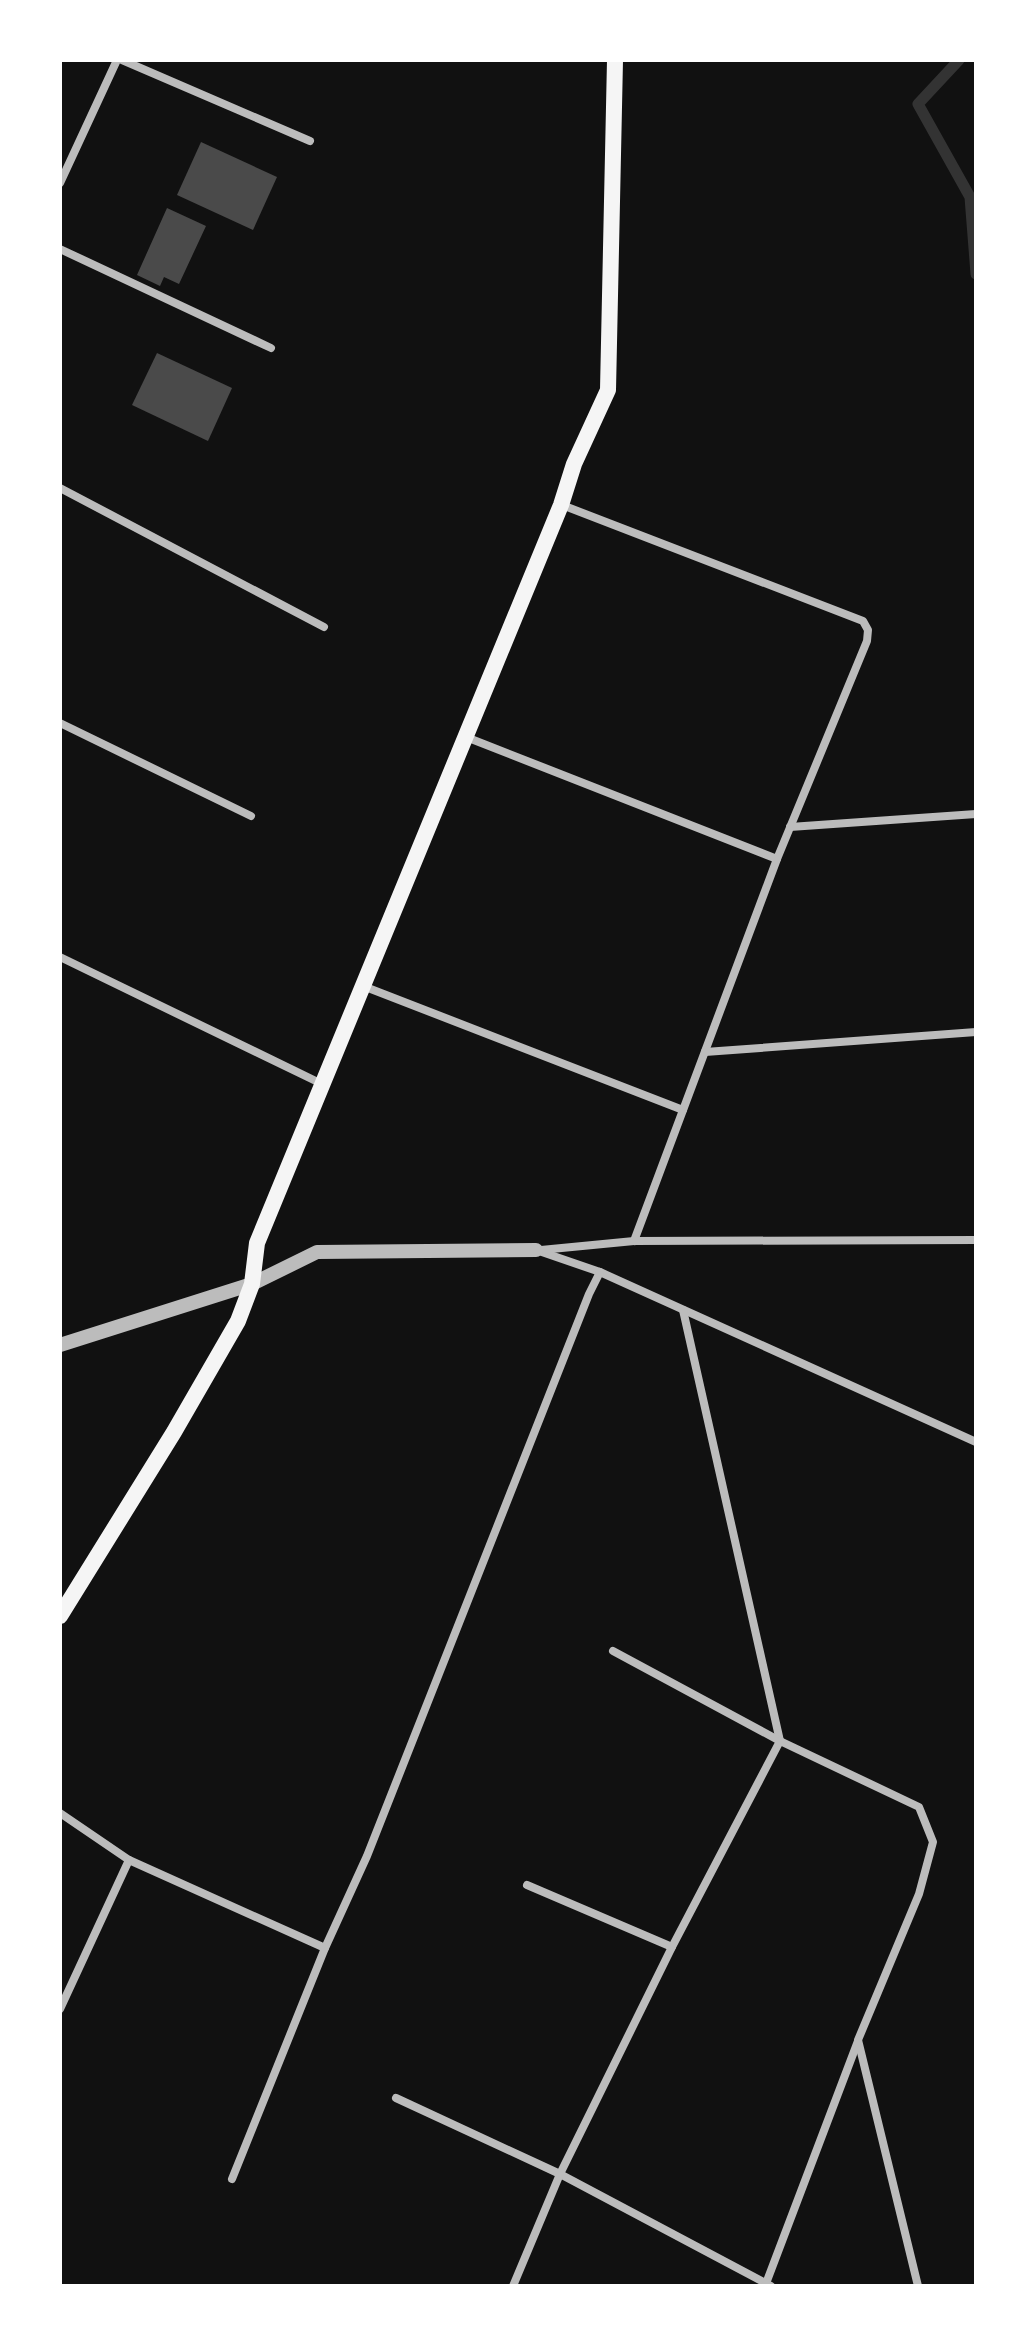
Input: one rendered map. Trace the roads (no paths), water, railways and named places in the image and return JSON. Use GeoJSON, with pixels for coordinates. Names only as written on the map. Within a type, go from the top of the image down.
{"type":"FeatureCollection","features":[{"type":"Feature","properties":{"kind":"main road"},"geometry":{"type":"LineString","coordinates":[[60,1616],[174,1432],[238,1321],[252,1284],[257,1243],[561,505],[574,464],[608,390],[615,60]]}},
{"type":"Feature","properties":{"kind":"street"},"geometry":{"type":"LineString","coordinates":[[60,183],[119,60],[310,141]]}},
{"type":"Feature","properties":{"kind":"street"},"geometry":{"type":"LineString","coordinates":[[60,249],[271,348]]}},
{"type":"Feature","properties":{"kind":"street"},"geometry":{"type":"LineString","coordinates":[[60,488],[324,627]]}},
{"type":"Feature","properties":{"kind":"street"},"geometry":{"type":"LineString","coordinates":[[561,505],[863,621],[868,630],[867,641],[777,859],[634,1241]]}},
{"type":"Feature","properties":{"kind":"street"},"geometry":{"type":"LineString","coordinates":[[60,723],[251,816]]}},
{"type":"Feature","properties":{"kind":"street"},"geometry":{"type":"LineString","coordinates":[[465,737],[777,859]]}},
{"type":"Feature","properties":{"kind":"street"},"geometry":{"type":"LineString","coordinates":[[790,827],[976,814]]}},
{"type":"Feature","properties":{"kind":"street"},"geometry":{"type":"LineString","coordinates":[[60,957],[323,1085]]}},
{"type":"Feature","properties":{"kind":"street"},"geometry":{"type":"LineString","coordinates":[[363,986],[683,1110]]}},
{"type":"Feature","properties":{"kind":"street"},"geometry":{"type":"LineString","coordinates":[[705,1052],[976,1032]]}},
{"type":"Feature","properties":{"kind":"street"},"geometry":{"type":"LineString","coordinates":[[60,1345],[252,1284],[317,1252],[536,1250],[634,1241],[976,1240]]}},
{"type":"Feature","properties":{"kind":"street"},"geometry":{"type":"LineString","coordinates":[[536,1250],[600,1272],[976,1442]]}},
{"type":"Feature","properties":{"kind":"street"},"geometry":{"type":"LineString","coordinates":[[232,2179],[325,1948],[367,1856],[600,1272]]}},
{"type":"Feature","properties":{"kind":"street"},"geometry":{"type":"LineString","coordinates":[[513,2286],[560,2174],[672,1947],[780,1741],[683,1310]]}},
{"type":"Feature","properties":{"kind":"street"},"geometry":{"type":"LineString","coordinates":[[396,2098],[560,2174],[768,2285],[858,2040],[919,1894],[933,1842],[919,1807],[780,1741],[613,1651]]}},
{"type":"Feature","properties":{"kind":"street"},"geometry":{"type":"LineString","coordinates":[[60,1813],[129,1860],[325,1948]]}},
{"type":"Feature","properties":{"kind":"street"},"geometry":{"type":"LineString","coordinates":[[60,2009],[129,1860]]}},
{"type":"Feature","properties":{"kind":"street"},"geometry":{"type":"LineString","coordinates":[[527,1885],[672,1947]]}},
{"type":"Feature","properties":{"kind":"street"},"geometry":{"type":"LineString","coordinates":[[858,2040],[918,2286]]}},
{"type":"Feature","properties":{"kind":"waterway"},"geometry":{"type":"LineString","coordinates":[[959,60],[918,104],[970,197],[976,274]]}}]}
